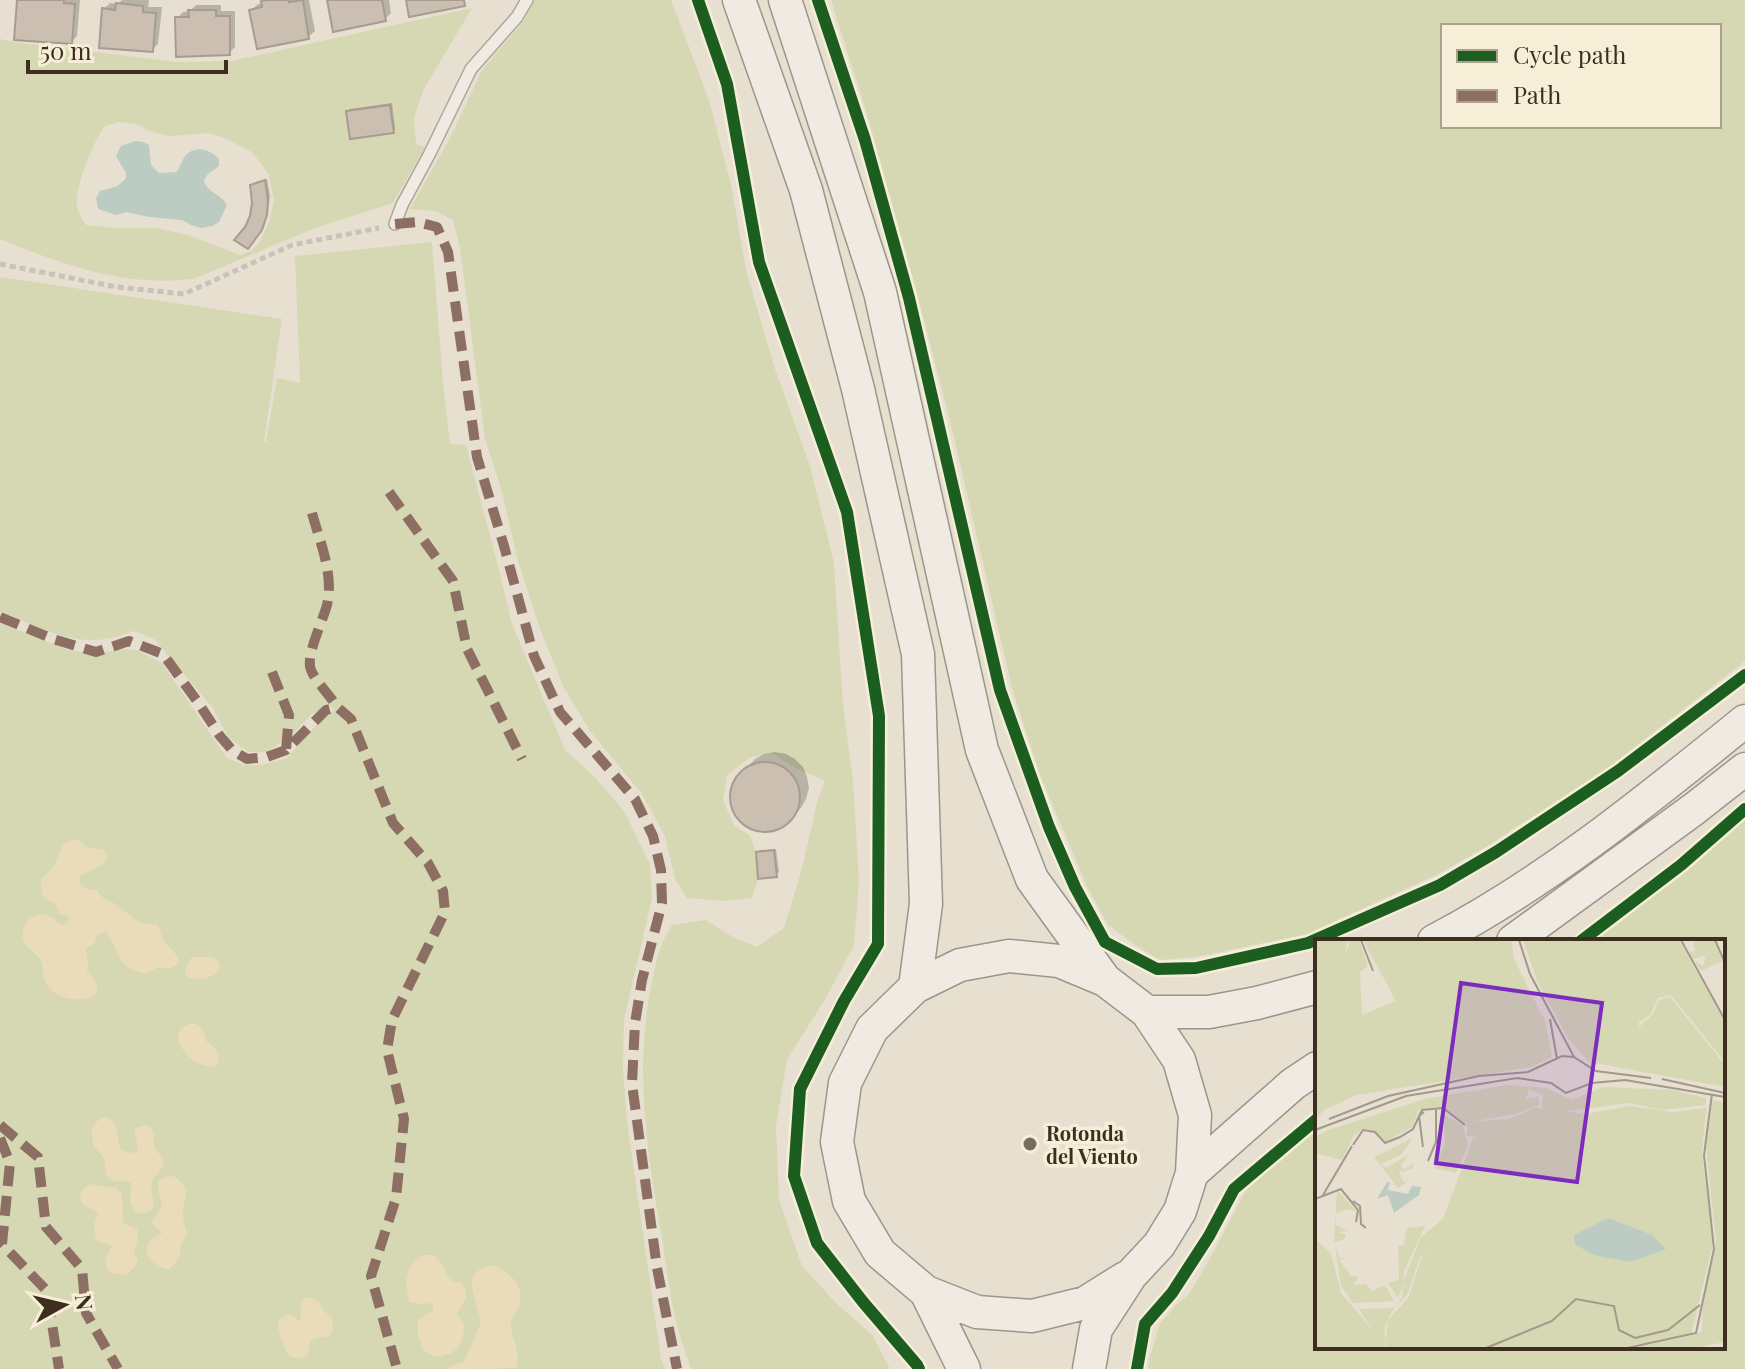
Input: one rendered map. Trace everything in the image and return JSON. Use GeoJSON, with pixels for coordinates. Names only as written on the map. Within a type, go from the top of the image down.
{"type":"FeatureCollection","features":[{"type":"Feature","properties":{"kind":"main road"},"geometry":{"type":"LineString","coordinates":[[739,0],[806,190],[858,389],[918,654],[926,904],[915,987]]}},
{"type":"Feature","properties":{"kind":"main road"},"geometry":{"type":"LineString","coordinates":[[785,0],[880,292],[982,750],[1032,879],[1105,980]]}},
{"type":"Feature","properties":{"kind":"main road"},"geometry":{"type":"LineString","coordinates":[[1438,939],[1478,918],[1592,843],[1745,721]]}},
{"type":"Feature","properties":{"kind":"main road"},"geometry":{"type":"LineString","coordinates":[[1516,939],[1745,769]]}},
{"type":"Feature","properties":{"kind":"main road"},"geometry":{"type":"LineString","coordinates":[[1089,1369],[1096,1329],[1131,1275],[1159,1245],[1180,1211],[1192,1173],[1195,1115],[1179,1060],[1147,1012],[1105,980],[1059,961],[1009,956],[960,965],[915,987],[872,1029],[845,1083],[837,1142],[849,1201],[880,1253],[926,1292],[977,1312],[1032,1316],[1085,1303],[1131,1275]]}},
{"type":"Feature","properties":{"kind":"main road"},"geometry":{"type":"LineString","coordinates":[[1147,1012],[1209,1012],[1315,988]]}},
{"type":"Feature","properties":{"kind":"main road"},"geometry":{"type":"LineString","coordinates":[[1192,1173],[1293,1084],[1315,1069]]}},
{"type":"Feature","properties":{"kind":"main road"},"geometry":{"type":"LineString","coordinates":[[926,1292],[964,1369]]}},
{"type":"Feature","properties":{"kind":"lane"},"geometry":{"type":"LineString","coordinates":[[395,224],[471,69],[517,17],[527,0]]}},
{"type":"Feature","properties":{"kind":"path"},"geometry":{"type":"LineString","coordinates":[[0,264],[117,287],[184,294],[292,245],[395,224]]}},
{"type":"Feature","properties":{"kind":"green space"},"geometry":{"type":"Polygon","coordinates":[[[535,0],[671,0],[709,100],[731,185],[747,274],[775,369],[810,466],[834,563],[859,881],[854,945],[826,998],[787,1059],[776,1126],[779,1200],[802,1266],[837,1304],[872,1335],[890,1369],[691,1369],[676,1322],[652,1179],[643,1080],[646,1014],[657,959],[672,925],[706,920],[731,936],[757,947],[784,928],[825,781],[772,753],[751,757],[727,775],[723,800],[734,825],[750,836],[756,852],[758,879],[752,898],[725,901],[687,898],[675,879],[665,836],[642,794],[590,731],[564,688],[540,629],[485,439],[460,248],[453,220],[436,211],[410,209],[452,134],[482,70],[524,21],[535,0]]]}},
{"type":"Feature","properties":{"kind":"green space"},"geometry":{"type":"Polygon","coordinates":[[[831,0],[1745,0],[1745,661],[1613,764],[1489,845],[1438,874],[1307,934],[1196,957],[1160,960],[1108,925],[1087,886],[1040,775],[1012,688],[916,289],[831,0]]]}},
{"type":"Feature","properties":{"kind":"green space"},"geometry":{"type":"Polygon","coordinates":[[[472,8],[424,89],[414,117],[416,144],[425,147],[393,203],[315,228],[196,278],[171,281],[96,272],[0,239],[0,39],[176,62],[231,61],[472,8]],[[119,122],[105,126],[95,143],[81,177],[77,199],[86,225],[157,228],[188,235],[240,255],[251,251],[260,242],[274,201],[269,175],[253,153],[209,133],[170,136],[136,124],[119,122]]]}},
{"type":"Feature","properties":{"kind":"green space"},"geometry":{"type":"Polygon","coordinates":[[[432,242],[450,444],[466,445],[512,624],[565,750],[594,776],[624,811],[650,864],[652,898],[624,1020],[623,1068],[627,1121],[661,1359],[665,1369],[0,1369],[0,623],[69,650],[94,654],[122,649],[139,651],[162,663],[227,758],[244,765],[262,765],[287,758],[334,710],[329,705],[312,714],[295,732],[267,752],[248,752],[229,738],[212,707],[154,639],[134,631],[97,640],[81,639],[50,632],[0,612],[0,277],[282,319],[266,442],[277,378],[300,383],[295,256],[432,242]]]}},
{"type":"Feature","properties":{"kind":"green space"},"geometry":{"type":"Polygon","coordinates":[[[1745,818],[1745,1369],[1148,1369],[1160,1324],[1189,1294],[1246,1190],[1315,1132],[1315,1349],[1725,1349],[1725,939],[1594,939],[1686,870],[1745,818]]]}},
{"type":"Feature","properties":{"kind":"sand"},"geometry":{"type":"Polygon","coordinates":[[[77,839],[87,847],[104,850],[107,856],[99,867],[81,875],[81,886],[97,890],[135,919],[157,925],[179,961],[173,967],[158,967],[146,974],[135,971],[119,957],[105,931],[86,948],[87,971],[97,985],[97,992],[86,998],[71,999],[57,994],[47,985],[41,961],[24,942],[23,931],[27,921],[36,915],[47,915],[63,925],[68,921],[69,916],[59,914],[56,904],[44,898],[41,884],[56,862],[63,844],[77,839]]]}},
{"type":"Feature","properties":{"kind":"sand"},"geometry":{"type":"Polygon","coordinates":[[[192,957],[213,957],[220,968],[210,977],[188,978],[185,967],[192,957]]]}},
{"type":"Feature","properties":{"kind":"sand"},"geometry":{"type":"Polygon","coordinates":[[[194,1023],[203,1030],[206,1041],[217,1050],[219,1059],[216,1066],[197,1062],[182,1048],[179,1033],[184,1026],[194,1023]]]}},
{"type":"Feature","properties":{"kind":"sand"},"geometry":{"type":"Polygon","coordinates":[[[106,1117],[115,1124],[122,1150],[137,1152],[135,1128],[147,1125],[153,1133],[154,1148],[164,1165],[152,1182],[154,1202],[151,1210],[138,1213],[131,1205],[131,1182],[114,1181],[107,1176],[103,1157],[93,1142],[92,1133],[97,1121],[106,1117]]]}},
{"type":"Feature","properties":{"kind":"sand"},"geometry":{"type":"Polygon","coordinates":[[[173,1176],[185,1188],[183,1216],[187,1235],[181,1244],[180,1255],[169,1269],[155,1263],[147,1250],[151,1240],[162,1233],[151,1222],[162,1207],[158,1182],[173,1176]]]}},
{"type":"Feature","properties":{"kind":"sand"},"geometry":{"type":"Polygon","coordinates":[[[91,1184],[116,1188],[122,1194],[123,1223],[137,1229],[134,1252],[138,1260],[125,1275],[110,1273],[106,1260],[112,1246],[96,1240],[94,1225],[98,1213],[83,1204],[80,1196],[82,1189],[91,1184]]]}},
{"type":"Feature","properties":{"kind":"sand"},"geometry":{"type":"Polygon","coordinates":[[[423,1255],[434,1255],[448,1277],[466,1288],[466,1299],[457,1314],[465,1325],[460,1344],[449,1354],[435,1357],[423,1350],[417,1330],[418,1320],[433,1310],[433,1303],[410,1302],[407,1288],[410,1270],[423,1255]]]}},
{"type":"Feature","properties":{"kind":"sand"},"geometry":{"type":"Polygon","coordinates":[[[493,1265],[506,1272],[519,1287],[520,1301],[511,1322],[517,1352],[516,1368],[448,1369],[464,1362],[481,1322],[472,1288],[473,1275],[493,1265]]]}},
{"type":"Feature","properties":{"kind":"sand"},"geometry":{"type":"Polygon","coordinates":[[[308,1297],[318,1301],[332,1318],[332,1333],[311,1341],[308,1355],[298,1358],[289,1356],[278,1323],[288,1314],[299,1322],[301,1305],[308,1297]]]}},
{"type":"Feature","properties":{"kind":"shaded area"},"geometry":{"type":"Polygon","coordinates":[[[136,141],[149,145],[151,165],[159,173],[177,172],[186,156],[195,150],[208,151],[219,159],[219,166],[204,181],[227,205],[219,222],[201,228],[182,220],[127,212],[116,215],[98,209],[96,198],[100,191],[118,186],[126,178],[116,156],[121,146],[136,141]]]}},
{"type":"Feature","properties":{"kind":"building"},"geometry":{"type":"Polygon","coordinates":[[[17,0],[64,0],[64,3],[75,4],[72,44],[14,40],[17,0]]]}},
{"type":"Feature","properties":{"kind":"building"},"geometry":{"type":"Polygon","coordinates":[[[303,0],[309,39],[257,49],[249,10],[262,7],[261,1],[303,0]]]}},
{"type":"Feature","properties":{"kind":"building"},"geometry":{"type":"Polygon","coordinates":[[[327,0],[382,0],[386,21],[333,32],[327,0]]]}},
{"type":"Feature","properties":{"kind":"building"},"geometry":{"type":"Polygon","coordinates":[[[406,0],[464,0],[465,6],[409,17],[406,0]]]}},
{"type":"Feature","properties":{"kind":"building"},"geometry":{"type":"Polygon","coordinates":[[[116,3],[143,6],[143,12],[156,13],[153,52],[99,48],[102,8],[115,10],[116,3]]]}},
{"type":"Feature","properties":{"kind":"building"},"geometry":{"type":"Polygon","coordinates":[[[188,10],[216,10],[216,16],[230,16],[230,55],[176,57],[175,17],[189,17],[188,10]]]}},
{"type":"Feature","properties":{"kind":"building"},"geometry":{"type":"Polygon","coordinates":[[[390,105],[394,133],[350,139],[346,111],[390,105]]]}},
{"type":"Feature","properties":{"kind":"building"},"geometry":{"type":"Polygon","coordinates":[[[265,180],[267,215],[262,230],[248,249],[234,240],[250,216],[250,185],[265,180]]]}},
{"type":"Feature","properties":{"kind":"building"},"geometry":{"type":"Polygon","coordinates":[[[758,762],[772,762],[794,777],[800,797],[798,810],[790,822],[772,832],[758,832],[736,817],[730,804],[730,790],[745,768],[758,762]]]}},
{"type":"Feature","properties":{"kind":"building"},"geometry":{"type":"Polygon","coordinates":[[[774,850],[777,877],[758,879],[756,852],[774,850]]]}},
{"type":"Feature","properties":{"kind":"marked path"},"geometry":{"type":"LineString","coordinates":[[395,224],[417,222],[437,227],[448,252],[477,457],[534,656],[560,712],[635,799],[653,836],[661,870],[662,903],[642,980],[635,1023],[632,1084],[657,1268],[677,1369]]}},
{"type":"Feature","properties":{"kind":"marked path"},"geometry":{"type":"LineString","coordinates":[[389,492],[453,581],[467,649],[522,759]]}},
{"type":"Feature","properties":{"kind":"marked path"},"geometry":{"type":"LineString","coordinates":[[312,513],[325,558],[329,593],[311,652],[310,666],[337,707]]}},
{"type":"Feature","properties":{"kind":"marked path"},"geometry":{"type":"LineString","coordinates":[[0,617],[53,639],[96,652],[129,641],[163,654],[220,736],[232,750],[247,759],[267,757],[286,750],[326,710],[337,707],[351,719],[393,823],[428,863],[443,891],[445,912],[392,1020],[387,1050],[404,1119],[396,1198],[371,1276],[397,1369]]}},
{"type":"Feature","properties":{"kind":"marked path"},"geometry":{"type":"LineString","coordinates":[[272,672],[289,715],[286,750]]}},
{"type":"Feature","properties":{"kind":"marked path"},"geometry":{"type":"LineString","coordinates":[[0,1125],[38,1157],[46,1227],[82,1269],[86,1313],[118,1369]]}},
{"type":"Feature","properties":{"kind":"marked path"},"geometry":{"type":"LineString","coordinates":[[0,1138],[10,1163],[2,1244],[47,1291],[59,1369]]}},
{"type":"Feature","properties":{"kind":"cycle path"},"geometry":{"type":"LineString","coordinates":[[698,0],[727,84],[759,262],[847,512],[879,716],[878,944],[844,1001],[800,1089],[794,1176],[817,1243],[919,1369]]}},
{"type":"Feature","properties":{"kind":"cycle path"},"geometry":{"type":"LineString","coordinates":[[818,0],[865,140],[909,298],[1000,690],[1049,827],[1075,887],[1105,942],[1157,969],[1196,968],[1315,940]]}},
{"type":"Feature","properties":{"kind":"cycle path"},"geometry":{"type":"LineString","coordinates":[[1317,939],[1440,885],[1496,852],[1618,771],[1745,675]]}},
{"type":"Feature","properties":{"kind":"cycle path"},"geometry":{"type":"LineString","coordinates":[[1584,939],[1681,865],[1745,809]]}},
{"type":"Feature","properties":{"kind":"cycle path"},"geometry":{"type":"LineString","coordinates":[[1137,1369],[1145,1324],[1172,1293],[1209,1236],[1234,1189],[1315,1121]]}},
{"type":"Feature","properties":{"kind":"place","name":"Rotonda del Viento"},"geometry":{"type":"Point","coordinates":[1030,1144]}}]}
